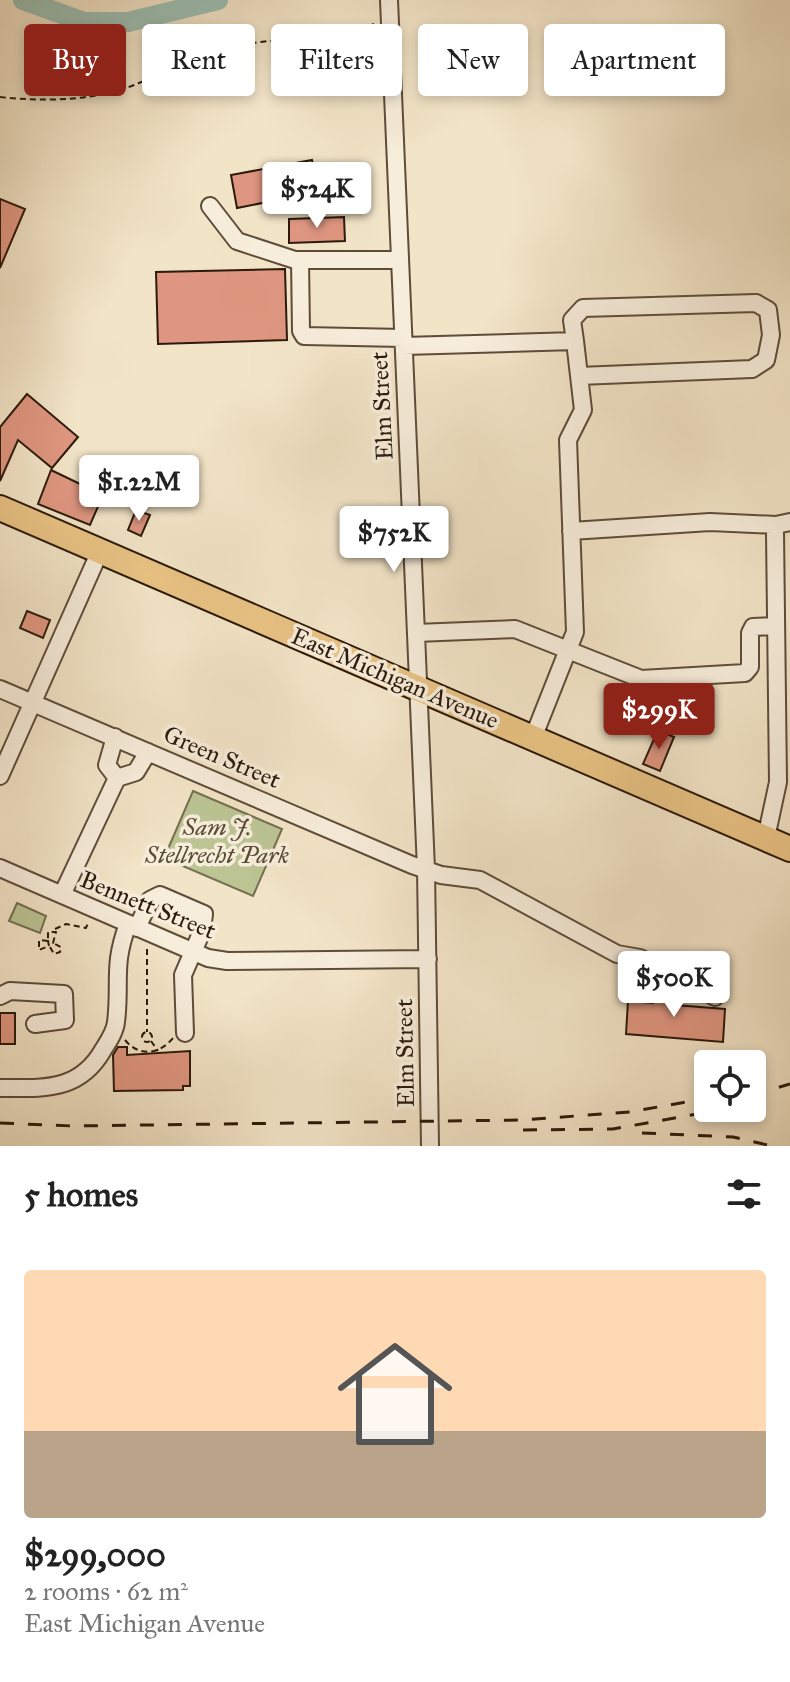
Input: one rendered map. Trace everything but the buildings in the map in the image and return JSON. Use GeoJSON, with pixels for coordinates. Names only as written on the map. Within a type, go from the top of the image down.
{"type":"FeatureCollection","features":[{"type":"Feature","properties":{"kind":"highway","name":"East Michigan Avenue"},"geometry":{"type":"LineString","coordinates":[[0,508],[419,686],[790,849]]}},
{"type":"Feature","properties":{"kind":"street","name":"Elm Street"},"geometry":{"type":"LineString","coordinates":[[390,6],[426,869],[430,1146]]}},
{"type":"Feature","properties":{"kind":"street"},"geometry":{"type":"LineString","coordinates":[[210,206],[237,241],[300,260],[400,260]]}},
{"type":"Feature","properties":{"kind":"street"},"geometry":{"type":"LineString","coordinates":[[300,260],[301,331],[304,336],[404,342],[575,341]]}},
{"type":"Feature","properties":{"kind":"street"},"geometry":{"type":"LineString","coordinates":[[533,738],[575,632],[568,440],[583,410],[572,320],[583,308],[756,303],[768,310],[771,335],[766,360],[752,369],[579,376]]}},
{"type":"Feature","properties":{"kind":"street"},"geometry":{"type":"LineString","coordinates":[[571,531],[710,522],[783,523],[776,626],[778,782],[766,838]]}},
{"type":"Feature","properties":{"kind":"street"},"geometry":{"type":"LineString","coordinates":[[0,776],[100,551]]}},
{"type":"Feature","properties":{"kind":"street"},"geometry":{"type":"LineString","coordinates":[[416,633],[515,629],[641,679],[745,673],[750,667],[750,633],[753,627],[776,626]]}},
{"type":"Feature","properties":{"kind":"street","name":"Green Street"},"geometry":{"type":"LineString","coordinates":[[0,689],[441,875],[480,880],[617,954],[640,958],[715,997]]}},
{"type":"Feature","properties":{"kind":"street"},"geometry":{"type":"LineString","coordinates":[[115,737],[107,765],[117,778]]}},
{"type":"Feature","properties":{"kind":"street"},"geometry":{"type":"LineString","coordinates":[[62,895],[117,778],[136,772],[148,752]]}},
{"type":"Feature","properties":{"kind":"street","name":"Bennett Street"},"geometry":{"type":"LineString","coordinates":[[0,868],[192,952],[227,961],[428,959]]}},
{"type":"Feature","properties":{"kind":"street"},"geometry":{"type":"LineString","coordinates":[[0,1088],[49,1088],[71,1083],[98,1060],[116,1025],[116,955],[150,900],[163,895],[204,914],[202,931],[183,975],[185,1033]]}},
{"type":"Feature","properties":{"kind":"street"},"geometry":{"type":"LineString","coordinates":[[0,996],[10,991],[64,994],[65,1020],[35,1024]]}},
{"type":"Feature","properties":{"kind":"path"},"geometry":{"type":"LineString","coordinates":[[0,97],[77,98],[111,92],[230,47],[353,33],[376,24],[390,6]]}},
{"type":"Feature","properties":{"kind":"path"},"geometry":{"type":"LineString","coordinates":[[54,930],[58,936],[53,943],[49,946],[40,951],[37,947],[39,940],[48,941],[53,943],[61,947],[60,952],[54,954],[49,946],[48,941],[48,932],[66,924],[86,928],[88,923]]}},
{"type":"Feature","properties":{"kind":"path"},"geometry":{"type":"LineString","coordinates":[[147,949],[147,1032],[151,1034],[150,1040],[158,1051]]}},
{"type":"Feature","properties":{"kind":"path"},"geometry":{"type":"LineString","coordinates":[[116,1025],[134,1049],[158,1051],[174,1036],[185,1033]]}},
{"type":"Feature","properties":{"kind":"path"},"geometry":{"type":"LineString","coordinates":[[144,1040],[142,1035],[147,1032]]}},
{"type":"Feature","properties":{"kind":"path"},"geometry":{"type":"LineString","coordinates":[[134,1049],[144,1040],[150,1040]]}},
{"type":"Feature","properties":{"kind":"green space","name":"Sam J. Stellrecht Park"},"geometry":{"type":"Polygon","coordinates":[[[193,791],[282,829],[253,896],[164,858],[193,791]]]}},
{"type":"Feature","properties":{"kind":"green space"},"geometry":{"type":"Polygon","coordinates":[[[17,903],[46,916],[40,933],[9,921],[17,903]]]}},
{"type":"Feature","properties":{"kind":"waterway"},"geometry":{"type":"LineString","coordinates":[[23,0],[84,22],[128,22],[218,0]]}},
{"type":"Feature","properties":{"kind":"railway"},"geometry":{"type":"LineString","coordinates":[[766,1091],[790,1084]]}},
{"type":"Feature","properties":{"kind":"railway"},"geometry":{"type":"LineString","coordinates":[[0,1123],[73,1126],[521,1120],[630,1112],[694,1101]]}},
{"type":"Feature","properties":{"kind":"railway"},"geometry":{"type":"LineString","coordinates":[[523,1130],[613,1129],[694,1115]]}},
{"type":"Feature","properties":{"kind":"railway"},"geometry":{"type":"LineString","coordinates":[[642,1133],[733,1137],[772,1146]]}}]}
